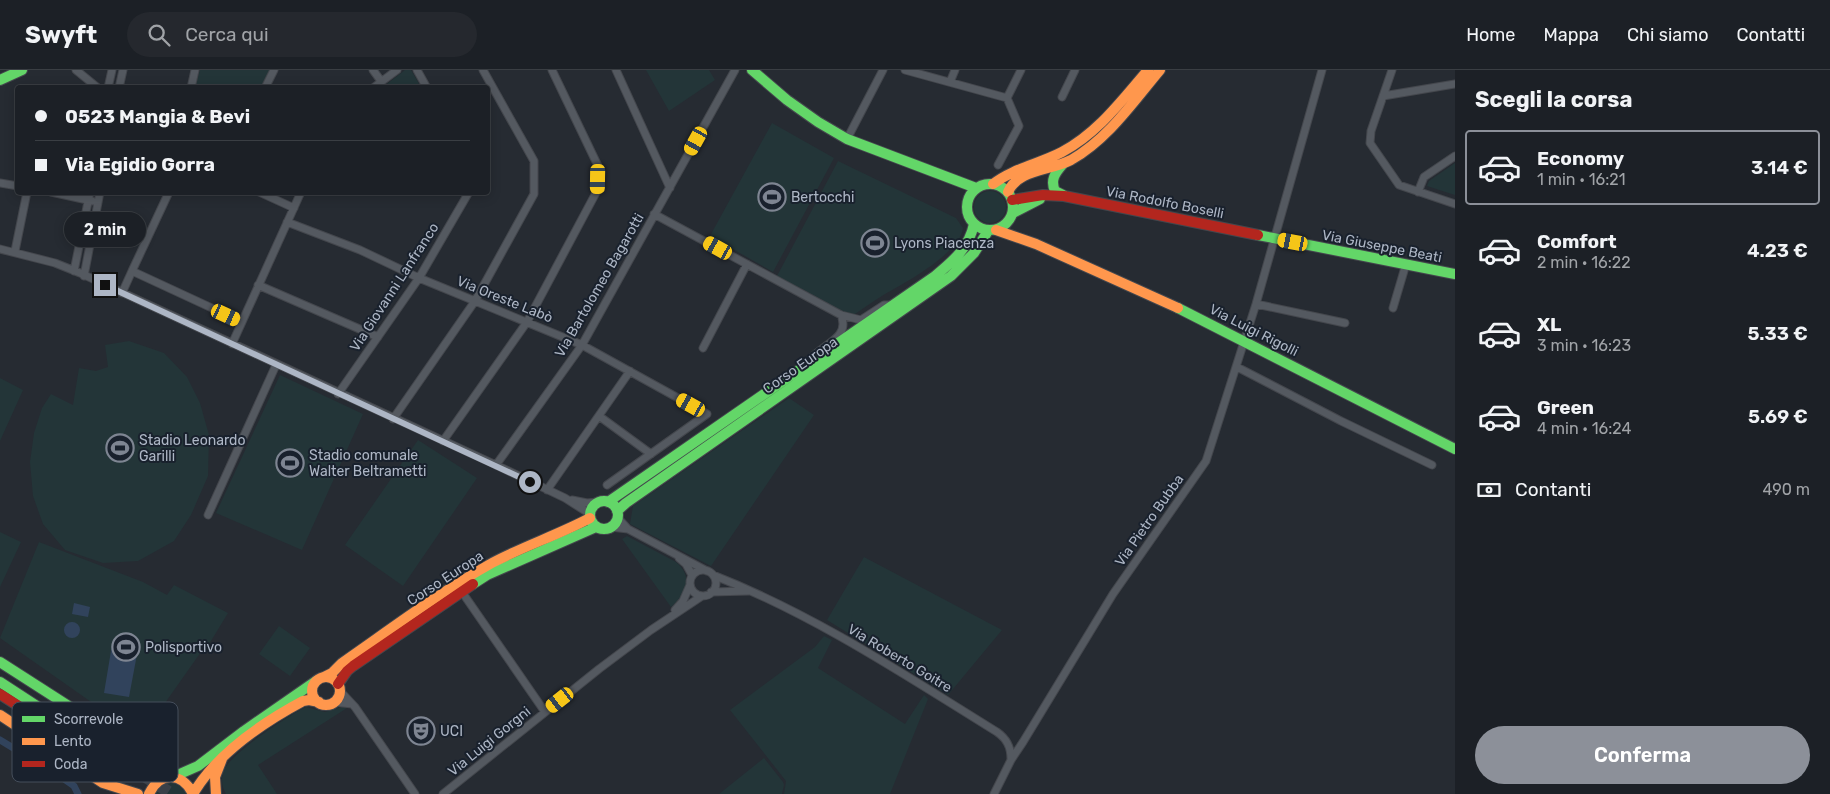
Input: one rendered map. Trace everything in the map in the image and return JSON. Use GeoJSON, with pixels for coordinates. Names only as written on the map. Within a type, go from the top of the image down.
{"type":"FeatureCollection","features":[{"type":"Feature","properties":{"kind":"main road"},"geometry":{"type":"LineString","coordinates":[[0,80],[22,70]]}},
{"type":"Feature","properties":{"kind":"main road"},"geometry":{"type":"LineString","coordinates":[[752,70],[787,100],[818,122],[847,139],[976,188]]}},
{"type":"Feature","properties":{"kind":"main road"},"geometry":{"type":"LineString","coordinates":[[993,184],[1010,172],[1052,157],[1082,140],[1108,117],[1148,70]]}},
{"type":"Feature","properties":{"kind":"main road"},"geometry":{"type":"LineString","coordinates":[[1011,217],[1010,196],[1012,183],[1020,178],[1072,159],[1108,130],[1160,70]]}},
{"type":"Feature","properties":{"kind":"main road"},"geometry":{"type":"LineString","coordinates":[[1063,163],[1055,173],[1052,184],[1055,190],[1064,196]]}},
{"type":"Feature","properties":{"kind":"main road"},"geometry":{"type":"LineString","coordinates":[[938,174],[956,187],[967,202]]}},
{"type":"Feature","properties":{"kind":"main road"},"geometry":{"type":"LineString","coordinates":[[992,230],[974,224],[969,218],[966,210],[969,197],[976,188],[987,184],[998,185],[1010,196]]}},
{"type":"Feature","properties":{"kind":"main road","name":"Via Rodolfo Boselli"},"geometry":{"type":"LineString","coordinates":[[992,230],[1050,195]]}},
{"type":"Feature","properties":{"kind":"main road","name":"Via Rodolfo Boselli"},"geometry":{"type":"LineString","coordinates":[[1010,196],[1064,196],[1274,238]]}},
{"type":"Feature","properties":{"kind":"main road","name":"Via Luigi Rigolli"},"geometry":{"type":"LineString","coordinates":[[1011,217],[1019,234],[1036,244],[1165,302],[1245,341],[1455,449]]}},
{"type":"Feature","properties":{"kind":"main road","name":"Corso Europa"},"geometry":{"type":"LineString","coordinates":[[592,519],[593,507],[620,495],[935,276],[957,257],[970,241],[974,224]]}},
{"type":"Feature","properties":{"kind":"main road","name":"Via Luigi Rigolli"},"geometry":{"type":"LineString","coordinates":[[992,230],[1036,244]]}},
{"type":"Feature","properties":{"kind":"main road","name":"Corso Europa"},"geometry":{"type":"LineString","coordinates":[[592,519],[604,529],[611,527],[615,524],[617,514],[626,503],[951,276],[974,253],[992,230]]}},
{"type":"Feature","properties":{"kind":"main road","name":"Via Giuseppe Beati"},"geometry":{"type":"LineString","coordinates":[[1274,238],[1455,274]]}},
{"type":"Feature","properties":{"kind":"main road"},"geometry":{"type":"LineString","coordinates":[[603,502],[612,504],[617,514]]}},
{"type":"Feature","properties":{"kind":"main road","name":"Corso Europa"},"geometry":{"type":"LineString","coordinates":[[339,687],[343,675],[353,666],[487,575],[592,519]]}},
{"type":"Feature","properties":{"kind":"main road","name":"Corso Europa"},"geometry":{"type":"LineString","coordinates":[[178,775],[200,766],[234,738],[320,679],[332,673],[342,663],[466,579],[495,562],[592,519]]}},
{"type":"Feature","properties":{"kind":"main road"},"geometry":{"type":"LineString","coordinates":[[0,662],[62,702]]}},
{"type":"Feature","properties":{"kind":"main road"},"geometry":{"type":"LineString","coordinates":[[193,794],[202,777],[222,759],[251,734],[298,703],[309,700],[326,704],[334,702],[339,696],[339,687],[332,678],[320,679],[312,692],[319,702]]}},
{"type":"Feature","properties":{"kind":"main road"},"geometry":{"type":"LineString","coordinates":[[0,682],[28,702]]}},
{"type":"Feature","properties":{"kind":"main road"},"geometry":{"type":"LineString","coordinates":[[0,694],[14,702]]}},
{"type":"Feature","properties":{"kind":"main road"},"geometry":{"type":"LineString","coordinates":[[0,715],[12,723]]}},
{"type":"Feature","properties":{"kind":"main road"},"geometry":{"type":"LineString","coordinates":[[216,794],[215,777],[222,759]]}},
{"type":"Feature","properties":{"kind":"main road"},"geometry":{"type":"LineString","coordinates":[[178,779],[188,784],[193,794]]}},
{"type":"Feature","properties":{"kind":"main road"},"geometry":{"type":"LineString","coordinates":[[96,782],[103,794]]}},
{"type":"Feature","properties":{"kind":"main road"},"geometry":{"type":"LineString","coordinates":[[103,782],[115,788],[138,794]]}},
{"type":"Feature","properties":{"kind":"main road"},"geometry":{"type":"LineString","coordinates":[[148,794],[155,782]]}},
{"type":"Feature","properties":{"kind":"street"},"geometry":{"type":"LineString","coordinates":[[76,70],[94,85]]}},
{"type":"Feature","properties":{"kind":"street"},"geometry":{"type":"LineString","coordinates":[[109,85],[112,70]]}},
{"type":"Feature","properties":{"kind":"street"},"geometry":{"type":"LineString","coordinates":[[120,85],[123,70]]}},
{"type":"Feature","properties":{"kind":"street"},"geometry":{"type":"LineString","coordinates":[[191,85],[195,70]]}},
{"type":"Feature","properties":{"kind":"street"},"geometry":{"type":"LineString","coordinates":[[266,85],[274,70]]}},
{"type":"Feature","properties":{"kind":"street"},"geometry":{"type":"LineString","coordinates":[[373,70],[381,81]]}},
{"type":"Feature","properties":{"kind":"street"},"geometry":{"type":"LineString","coordinates":[[376,85],[397,70]]}},
{"type":"Feature","properties":{"kind":"street"},"geometry":{"type":"LineString","coordinates":[[417,70],[425,85]]}},
{"type":"Feature","properties":{"kind":"street"},"geometry":{"type":"LineString","coordinates":[[393,419],[475,301],[534,194],[534,161],[483,70]]}},
{"type":"Feature","properties":{"kind":"street"},"geometry":{"type":"LineString","coordinates":[[443,441],[527,322],[598,189],[598,168],[552,70]]}},
{"type":"Feature","properties":{"kind":"street"},"geometry":{"type":"LineString","coordinates":[[616,70],[670,188]]}},
{"type":"Feature","properties":{"kind":"street"},"geometry":{"type":"LineString","coordinates":[[670,188],[735,70]]}},
{"type":"Feature","properties":{"kind":"street"},"geometry":{"type":"LineString","coordinates":[[847,139],[883,70]]}},
{"type":"Feature","properties":{"kind":"street"},"geometry":{"type":"LineString","coordinates":[[905,70],[1007,98]]}},
{"type":"Feature","properties":{"kind":"street"},"geometry":{"type":"LineString","coordinates":[[950,82],[956,70]]}},
{"type":"Feature","properties":{"kind":"street"},"geometry":{"type":"LineString","coordinates":[[998,165],[1019,126],[1007,98],[1021,70]]}},
{"type":"Feature","properties":{"kind":"street"},"geometry":{"type":"LineString","coordinates":[[1062,97],[1076,70]]}},
{"type":"Feature","properties":{"kind":"street","name":"Via Pietro Bubba"},"geometry":{"type":"LineString","coordinates":[[994,794],[1011,760],[1024,742],[1102,610],[1206,461],[1256,304],[1322,70]]}},
{"type":"Feature","properties":{"kind":"street"},"geometry":{"type":"LineString","coordinates":[[1392,70],[1369,138],[1370,144],[1399,185],[1455,204]]}},
{"type":"Feature","properties":{"kind":"street"},"geometry":{"type":"LineString","coordinates":[[1383,96],[1455,84]]}},
{"type":"Feature","properties":{"kind":"street"},"geometry":{"type":"LineString","coordinates":[[1418,192],[1424,177],[1455,156]]}},
{"type":"Feature","properties":{"kind":"street"},"geometry":{"type":"LineString","coordinates":[[0,183],[15,186]]}},
{"type":"Feature","properties":{"kind":"street","name":"Via Bartolomeo Bagarotti"},"geometry":{"type":"LineString","coordinates":[[496,465],[582,344],[670,188]]}},
{"type":"Feature","properties":{"kind":"street"},"geometry":{"type":"LineString","coordinates":[[15,251],[26,195]]}},
{"type":"Feature","properties":{"kind":"street"},"geometry":{"type":"LineString","coordinates":[[84,276],[99,195]]}},
{"type":"Feature","properties":{"kind":"street"},"geometry":{"type":"LineString","coordinates":[[122,293],[168,195]]}},
{"type":"Feature","properties":{"kind":"street"},"geometry":{"type":"LineString","coordinates":[[266,195],[294,208]]}},
{"type":"Feature","properties":{"kind":"street"},"geometry":{"type":"LineString","coordinates":[[232,344],[300,195]]}},
{"type":"Feature","properties":{"kind":"street","name":"Via Giovanni Lanfranco"},"geometry":{"type":"LineString","coordinates":[[338,394],[419,278],[467,195]]}},
{"type":"Feature","properties":{"kind":"street"},"geometry":{"type":"LineString","coordinates":[[74,271],[89,196],[98,202]]}},
{"type":"Feature","properties":{"kind":"street"},"geometry":{"type":"LineString","coordinates":[[654,214],[840,314],[861,320],[884,305],[893,305]]}},
{"type":"Feature","properties":{"kind":"street","name":"Via Oreste Labò"},"geometry":{"type":"LineString","coordinates":[[287,222],[360,250],[419,278],[582,344],[707,414],[650,454]]}},
{"type":"Feature","properties":{"kind":"street"},"geometry":{"type":"LineString","coordinates":[[0,249],[15,251],[74,271],[565,498],[581,502],[603,502]]}},
{"type":"Feature","properties":{"kind":"street"},"geometry":{"type":"LineString","coordinates":[[703,348],[747,264]]}},
{"type":"Feature","properties":{"kind":"street"},"geometry":{"type":"LineString","coordinates":[[1393,308],[1406,264]]}},
{"type":"Feature","properties":{"kind":"street"},"geometry":{"type":"LineString","coordinates":[[132,271],[242,322]]}},
{"type":"Feature","properties":{"kind":"street"},"geometry":{"type":"LineString","coordinates":[[258,285],[378,337]]}},
{"type":"Feature","properties":{"kind":"street"},"geometry":{"type":"LineString","coordinates":[[1256,304],[1345,323]]}},
{"type":"Feature","properties":{"kind":"street"},"geometry":{"type":"LineString","coordinates":[[807,365],[814,354],[841,333],[843,323],[840,314]]}},
{"type":"Feature","properties":{"kind":"street"},"geometry":{"type":"LineString","coordinates":[[208,515],[276,365]]}},
{"type":"Feature","properties":{"kind":"street"},"geometry":{"type":"LineString","coordinates":[[1237,366],[1341,421],[1432,465]]}},
{"type":"Feature","properties":{"kind":"street"},"geometry":{"type":"LineString","coordinates":[[547,490],[630,371]]}},
{"type":"Feature","properties":{"kind":"street"},"geometry":{"type":"LineString","coordinates":[[599,416],[650,454],[607,485]]}},
{"type":"Feature","properties":{"kind":"street"},"geometry":{"type":"LineString","coordinates":[[565,498],[592,519]]}},
{"type":"Feature","properties":{"kind":"street","name":"Via Roberto Goitre"},"geometry":{"type":"LineString","coordinates":[[617,514],[628,529]]}},
{"type":"Feature","properties":{"kind":"street","name":"Via Roberto Goitre"},"geometry":{"type":"LineString","coordinates":[[611,527],[628,529],[697,564],[710,573],[759,594],[820,624],[851,642],[997,732],[1007,740],[1011,760]]}},
{"type":"Feature","properties":{"kind":"street","name":"Via Roberto Goitre"},"geometry":{"type":"LineString","coordinates":[[672,553],[686,564],[692,575]]}},
{"type":"Feature","properties":{"kind":"street"},"geometry":{"type":"LineString","coordinates":[[699,570],[710,573],[715,582],[712,592],[702,596],[694,592],[690,585],[692,575],[699,570]]}},
{"type":"Feature","properties":{"kind":"street","name":"Via Luigi Gorgni"},"geometry":{"type":"LineString","coordinates":[[670,616],[683,600],[690,585]]}},
{"type":"Feature","properties":{"kind":"street","name":"Via Roberto Goitre"},"geometry":{"type":"LineString","coordinates":[[712,592],[739,591],[759,594]]}},
{"type":"Feature","properties":{"kind":"street"},"geometry":{"type":"LineString","coordinates":[[462,592],[545,712]]}},
{"type":"Feature","properties":{"kind":"street","name":"Via Luigi Gorgni"},"geometry":{"type":"LineString","coordinates":[[443,794],[545,712],[670,616],[702,596]]}},
{"type":"Feature","properties":{"kind":"street"},"geometry":{"type":"LineString","coordinates":[[339,687],[410,790],[415,794]]}},
{"type":"Feature","properties":{"kind":"street"},"geometry":{"type":"LineString","coordinates":[[334,702],[352,704]]}},
{"type":"Feature","properties":{"kind":"shaded area"},"geometry":{"type":"Polygon","coordinates":[[[200,70],[270,70],[262,85],[196,85],[200,70]]]}},
{"type":"Feature","properties":{"kind":"shaded area"},"geometry":{"type":"Polygon","coordinates":[[[405,70],[411,70],[420,85],[386,85],[405,70]]]}},
{"type":"Feature","properties":{"kind":"shaded area"},"geometry":{"type":"Polygon","coordinates":[[[646,70],[709,70],[715,80],[669,111],[646,70]]]}},
{"type":"Feature","properties":{"kind":"shaded area","name":"Bertocchi"},"geometry":{"type":"Polygon","coordinates":[[[772,123],[834,158],[773,272],[710,236],[772,123]]]}},
{"type":"Feature","properties":{"kind":"shaded area","name":"Lyons Piacenza"},"geometry":{"type":"Polygon","coordinates":[[[838,161],[956,218],[963,228],[960,238],[942,257],[918,275],[852,316],[777,276],[838,161]]]}},
{"type":"Feature","properties":{"kind":"shaded area"},"geometry":{"type":"Polygon","coordinates":[[[1455,163],[1455,195],[1427,186],[1429,181],[1455,163]]]}},
{"type":"Feature","properties":{"kind":"shaded area"},"geometry":{"type":"Polygon","coordinates":[[[990,191],[996,192],[1001,196],[1005,201],[1005,213],[1001,218],[996,222],[990,223],[984,222],[979,218],[975,213],[974,207],[975,201],[979,196],[984,192],[990,191]]]}},
{"type":"Feature","properties":{"kind":"shaded area","name":"Stadio Leonardo Garilli"},"geometry":{"type":"Polygon","coordinates":[[[129,341],[164,353],[187,377],[200,403],[209,435],[208,476],[191,515],[174,541],[138,561],[103,563],[65,550],[43,524],[33,496],[30,462],[34,433],[42,408],[51,394],[73,405],[79,368],[96,371],[108,367],[105,345],[129,341]]]}},
{"type":"Feature","properties":{"kind":"shaded area","name":"Stadio comunale Walter Beltrametti"},"geometry":{"type":"Polygon","coordinates":[[[280,375],[363,414],[302,550],[216,513],[280,375]]]}},
{"type":"Feature","properties":{"kind":"shaded area"},"geometry":{"type":"Polygon","coordinates":[[[0,378],[23,390],[0,441],[0,378]]]}},
{"type":"Feature","properties":{"kind":"shaded area"},"geometry":{"type":"Polygon","coordinates":[[[789,398],[814,415],[711,566],[630,524],[633,506],[789,398]]]}},
{"type":"Feature","properties":{"kind":"shaded area"},"geometry":{"type":"Polygon","coordinates":[[[418,440],[477,478],[403,586],[345,545],[418,440]]]}},
{"type":"Feature","properties":{"kind":"shaded area"},"geometry":{"type":"Polygon","coordinates":[[[0,532],[21,542],[0,587],[0,532]]]}},
{"type":"Feature","properties":{"kind":"shaded area"},"geometry":{"type":"Polygon","coordinates":[[[627,536],[676,562],[682,568],[685,574],[686,585],[681,597],[671,607],[622,539],[627,536]]]}},
{"type":"Feature","properties":{"kind":"shaded area"},"geometry":{"type":"Polygon","coordinates":[[[39,542],[143,582],[167,595],[174,585],[228,613],[208,646],[203,643],[198,650],[201,652],[166,702],[91,702],[0,638],[39,542]]]}},
{"type":"Feature","properties":{"kind":"shaded area"},"geometry":{"type":"Polygon","coordinates":[[[864,557],[1002,630],[948,695],[827,620],[864,557]]]}},
{"type":"Feature","properties":{"kind":"shaded area"},"geometry":{"type":"Polygon","coordinates":[[[279,626],[310,648],[290,676],[259,654],[279,626]]]}},
{"type":"Feature","properties":{"kind":"shaded area"},"geometry":{"type":"Polygon","coordinates":[[[824,636],[832,640],[818,668],[905,724],[924,695],[928,699],[890,794],[784,794],[786,781],[730,710],[815,647],[824,636]]]}},
{"type":"Feature","properties":{"kind":"shaded area"},"geometry":{"type":"Polygon","coordinates":[[[306,707],[325,712],[342,707],[347,708],[258,765],[277,794],[226,794],[223,786],[223,772],[236,755],[286,718],[306,707]]]}},
{"type":"Feature","properties":{"kind":"shaded area"},"geometry":{"type":"Polygon","coordinates":[[[764,758],[783,782],[782,794],[719,794],[764,758]]]}},
{"type":"Feature","properties":{"kind":"shaded area"},"geometry":{"type":"Polygon","coordinates":[[[170,782],[180,786],[186,794],[154,794],[160,786],[170,782]]]}},
{"type":"Feature","properties":{"kind":"water"},"geometry":{"type":"Polygon","coordinates":[[[74,603],[90,607],[88,617],[72,614],[74,603]]]}},
{"type":"Feature","properties":{"kind":"water"},"geometry":{"type":"Polygon","coordinates":[[[69,622],[75,622],[80,627],[78,636],[69,638],[64,633],[64,627],[69,622]]]}},
{"type":"Feature","properties":{"kind":"water"},"geometry":{"type":"Polygon","coordinates":[[[112,645],[138,649],[129,697],[104,693],[112,645]]]}},
{"type":"Feature","properties":{"kind":"waterway"},"geometry":{"type":"LineString","coordinates":[[0,740],[12,747]]}},
{"type":"Feature","properties":{"kind":"waterway"},"geometry":{"type":"LineString","coordinates":[[68,782],[74,786],[78,794]]}},
{"type":"Feature","properties":{"kind":"tunnel"},"geometry":{"type":"LineString","coordinates":[[154,782],[172,794]]}},
{"type":"Feature","properties":{"kind":"traffic: fast"},"geometry":{"type":"LineString","coordinates":[[0,80],[22,70]]}},
{"type":"Feature","properties":{"kind":"traffic: fast"},"geometry":{"type":"LineString","coordinates":[[752,70],[787,100],[818,122],[847,139],[976,188]]}},
{"type":"Feature","properties":{"kind":"traffic: fast"},"geometry":{"type":"LineString","coordinates":[[1063,164],[1053,180],[1055,191],[1063,195]]}},
{"type":"Feature","properties":{"kind":"traffic: fast"},"geometry":{"type":"LineString","coordinates":[[995,184],[999,185],[1009,194],[1012,198],[1013,207],[1012,216],[1003,226],[995,230],[985,230],[977,226],[968,216],[967,202],[971,194],[981,185],[995,184]]}},
{"type":"Feature","properties":{"kind":"traffic: fast"},"geometry":{"type":"LineString","coordinates":[[1013,213],[1040,199]]}},
{"type":"Feature","properties":{"kind":"traffic: fast"},"geometry":{"type":"LineString","coordinates":[[608,502],[935,276],[964,247],[972,233],[974,224]]}},
{"type":"Feature","properties":{"kind":"traffic: fast"},"geometry":{"type":"LineString","coordinates":[[617,511],[951,276],[974,253],[988,231]]}},
{"type":"Feature","properties":{"kind":"traffic: fast"},"geometry":{"type":"LineString","coordinates":[[1258,235],[1455,274]]}},
{"type":"Feature","properties":{"kind":"traffic: fast"},"geometry":{"type":"LineString","coordinates":[[1178,308],[1455,449]]}},
{"type":"Feature","properties":{"kind":"traffic: fast"},"geometry":{"type":"LineString","coordinates":[[604,501],[614,505],[618,515],[614,525],[604,529],[594,525],[590,515],[594,505],[604,501]]}},
{"type":"Feature","properties":{"kind":"traffic: fast"},"geometry":{"type":"LineString","coordinates":[[473,584],[487,575],[596,527]]}},
{"type":"Feature","properties":{"kind":"traffic: fast"},"geometry":{"type":"LineString","coordinates":[[0,662],[62,702]]}},
{"type":"Feature","properties":{"kind":"traffic: fast"},"geometry":{"type":"LineString","coordinates":[[178,775],[198,766],[244,731],[316,681]]}},
{"type":"Feature","properties":{"kind":"traffic: fast"},"geometry":{"type":"LineString","coordinates":[[0,682],[31,702]]}},
{"type":"Feature","properties":{"kind":"traffic: slow"},"geometry":{"type":"LineString","coordinates":[[993,184],[1009,174],[1062,152],[1075,144],[1109,115],[1148,70]]}},
{"type":"Feature","properties":{"kind":"traffic: slow"},"geometry":{"type":"LineString","coordinates":[[1008,192],[1019,179],[1063,164],[1097,142],[1160,70]]}},
{"type":"Feature","properties":{"kind":"traffic: slow"},"geometry":{"type":"LineString","coordinates":[[996,230],[1036,244],[1178,308]]}},
{"type":"Feature","properties":{"kind":"traffic: slow"},"geometry":{"type":"LineString","coordinates":[[324,677],[416,611],[473,574],[504,557],[590,518]]}},
{"type":"Feature","properties":{"kind":"traffic: slow"},"geometry":{"type":"LineString","coordinates":[[326,677],[336,681],[340,691],[336,701],[326,705],[316,701],[312,691],[316,681],[326,677]]}},
{"type":"Feature","properties":{"kind":"traffic: slow"},"geometry":{"type":"LineString","coordinates":[[193,794],[215,765],[257,729],[303,701],[319,702]]}},
{"type":"Feature","properties":{"kind":"traffic: slow"},"geometry":{"type":"LineString","coordinates":[[0,715],[12,723]]}},
{"type":"Feature","properties":{"kind":"traffic: slow"},"geometry":{"type":"LineString","coordinates":[[216,794],[215,777],[222,759]]}},
{"type":"Feature","properties":{"kind":"traffic: slow"},"geometry":{"type":"LineString","coordinates":[[178,778],[183,781],[193,794]]}},
{"type":"Feature","properties":{"kind":"traffic: slow"},"geometry":{"type":"LineString","coordinates":[[101,782],[138,794]]}},
{"type":"Feature","properties":{"kind":"traffic: slow"},"geometry":{"type":"LineString","coordinates":[[149,794],[158,782]]}},
{"type":"Feature","properties":{"kind":"traffic: jam"},"geometry":{"type":"LineString","coordinates":[[1012,200],[1043,195],[1064,196],[1258,235]]}},
{"type":"Feature","properties":{"kind":"traffic: jam"},"geometry":{"type":"LineString","coordinates":[[338,684],[353,666],[473,584]]}},
{"type":"Feature","properties":{"kind":"traffic: jam"},"geometry":{"type":"LineString","coordinates":[[0,694],[12,702]]}},
{"type":"Feature","properties":{"kind":"place","name":"Bertocchi"},"geometry":{"type":"Point","coordinates":[772,197]}},
{"type":"Feature","properties":{"kind":"place","name":"Lyons Piacenza"},"geometry":{"type":"Point","coordinates":[875,243]}},
{"type":"Feature","properties":{"kind":"place","name":"Stadio Leonardo Garilli"},"geometry":{"type":"Point","coordinates":[120,448]}},
{"type":"Feature","properties":{"kind":"place","name":"Stadio comunale Walter Beltrametti"},"geometry":{"type":"Point","coordinates":[290,463]}},
{"type":"Feature","properties":{"kind":"place","name":"Polisportivo"},"geometry":{"type":"Point","coordinates":[126,647]}},
{"type":"Feature","properties":{"kind":"place","name":"UCI"},"geometry":{"type":"Point","coordinates":[421,731]}},
{"type":"Feature","properties":{"kind":"route"},"geometry":{"type":"LineString","coordinates":[[105,285],[530,482]]}}]}
